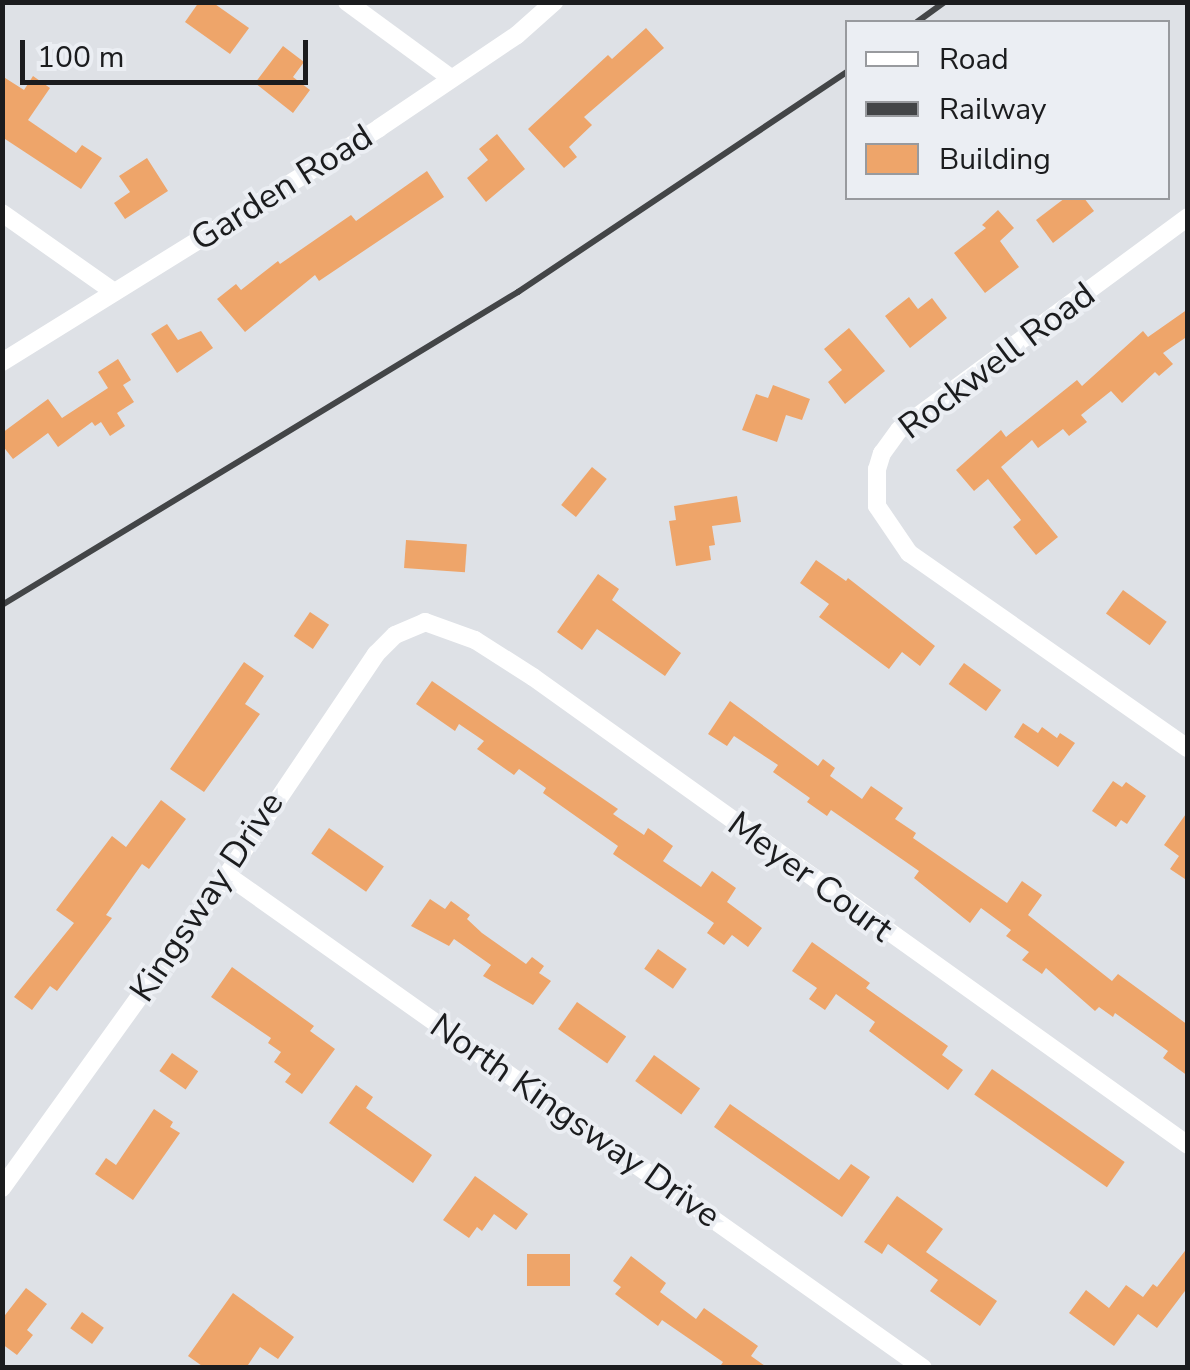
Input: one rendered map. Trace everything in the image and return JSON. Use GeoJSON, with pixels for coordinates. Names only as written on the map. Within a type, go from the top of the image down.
{"type":"FeatureCollection","features":[{"type":"Feature","properties":{"kind":"street"},"geometry":{"type":"LineString","coordinates":[[347,2],[451,78]]}},
{"type":"Feature","properties":{"kind":"street","name":"Garden Road"},"geometry":{"type":"LineString","coordinates":[[2,362],[379,128],[517,35],[554,2]]}},
{"type":"Feature","properties":{"kind":"street"},"geometry":{"type":"LineString","coordinates":[[2,213],[114,292]]}},
{"type":"Feature","properties":{"kind":"street","name":"Rockwell Road"},"geometry":{"type":"LineString","coordinates":[[1187,747],[909,554],[876,506],[882,452],[899,430],[1188,218]]}},
{"type":"Feature","properties":{"kind":"street","name":"Kingsway Drive"},"geometry":{"type":"LineString","coordinates":[[2,1188],[227,874],[376,654],[395,635],[425,622]]}},
{"type":"Feature","properties":{"kind":"street","name":"Meyer Court"},"geometry":{"type":"LineString","coordinates":[[425,622],[475,640],[533,678],[1188,1146]]}},
{"type":"Feature","properties":{"kind":"street","name":"North Kingsway Drive"},"geometry":{"type":"LineString","coordinates":[[227,874],[923,1368]]}},
{"type":"Feature","properties":{"kind":"building"},"geometry":{"type":"Polygon","coordinates":[[[199,2],[212,2],[249,28],[230,54],[185,22],[199,2]]]}},
{"type":"Feature","properties":{"kind":"building"},"geometry":{"type":"Polygon","coordinates":[[[646,28],[664,48],[584,117],[592,125],[569,147],[577,157],[564,168],[528,129],[608,55],[612,59],[646,28]]]}},
{"type":"Feature","properties":{"kind":"building"},"geometry":{"type":"Polygon","coordinates":[[[283,46],[304,62],[293,77],[310,90],[293,113],[255,83],[283,46]]]}},
{"type":"Feature","properties":{"kind":"building"},"geometry":{"type":"Polygon","coordinates":[[[2,76],[24,90],[33,76],[50,88],[28,120],[76,153],[82,145],[102,158],[81,189],[2,137],[2,76]]]}},
{"type":"Feature","properties":{"kind":"building"},"geometry":{"type":"Polygon","coordinates":[[[497,134],[525,169],[486,202],[467,178],[488,160],[479,149],[497,134]]]}},
{"type":"Feature","properties":{"kind":"building"},"geometry":{"type":"Polygon","coordinates":[[[147,158],[168,191],[125,219],[114,203],[130,192],[119,176],[147,158]]]}},
{"type":"Feature","properties":{"kind":"building"},"geometry":{"type":"Polygon","coordinates":[[[427,171],[444,197],[319,281],[315,275],[245,332],[217,299],[236,284],[241,290],[278,261],[280,264],[351,215],[356,221],[427,171]]]}},
{"type":"Feature","properties":{"kind":"building"},"geometry":{"type":"Polygon","coordinates":[[[1062,200],[1086,200],[1094,211],[1053,243],[1036,220],[1062,200]]]}},
{"type":"Feature","properties":{"kind":"building"},"geometry":{"type":"Polygon","coordinates":[[[998,210],[1014,228],[1000,241],[1019,267],[985,293],[954,253],[986,228],[982,225],[998,210]]]}},
{"type":"Feature","properties":{"kind":"building"},"geometry":{"type":"Polygon","coordinates":[[[909,297],[918,309],[932,298],[947,318],[910,348],[885,316],[909,297]]]}},
{"type":"Feature","properties":{"kind":"building"},"geometry":{"type":"Polygon","coordinates":[[[1188,309],[1188,336],[1163,353],[1173,364],[1159,376],[1155,372],[1122,403],[1111,391],[1081,415],[1087,422],[1069,436],[1063,429],[1038,448],[1032,440],[1001,467],[1058,537],[1036,555],[1013,527],[1021,520],[988,479],[974,491],[956,470],[1001,430],[1006,437],[1077,380],[1082,386],[1143,331],[1148,337],[1188,309]]]}},
{"type":"Feature","properties":{"kind":"building"},"geometry":{"type":"Polygon","coordinates":[[[167,324],[178,340],[201,331],[213,348],[177,373],[151,334],[167,324]]]}},
{"type":"Feature","properties":{"kind":"building"},"geometry":{"type":"Polygon","coordinates":[[[849,328],[885,371],[845,404],[828,382],[842,370],[824,349],[849,328]]]}},
{"type":"Feature","properties":{"kind":"building"},"geometry":{"type":"Polygon","coordinates":[[[118,359],[131,380],[123,385],[134,402],[117,413],[125,426],[110,436],[101,422],[95,426],[92,422],[58,447],[48,433],[13,459],[2,445],[2,433],[48,399],[62,418],[108,388],[98,372],[118,359]]]}},
{"type":"Feature","properties":{"kind":"building"},"geometry":{"type":"Polygon","coordinates":[[[773,385],[810,399],[802,420],[786,415],[777,442],[742,430],[756,394],[768,398],[773,385]]]}},
{"type":"Feature","properties":{"kind":"building"},"geometry":{"type":"Polygon","coordinates":[[[592,467],[607,479],[576,517],[561,505],[592,467]]]}},
{"type":"Feature","properties":{"kind":"building"},"geometry":{"type":"Polygon","coordinates":[[[737,496],[741,522],[712,526],[715,545],[709,546],[711,560],[676,566],[669,521],[676,520],[674,506],[737,496]]]}},
{"type":"Feature","properties":{"kind":"building"},"geometry":{"type":"Polygon","coordinates":[[[406,540],[467,544],[465,572],[404,568],[406,540]]]}},
{"type":"Feature","properties":{"kind":"building"},"geometry":{"type":"Polygon","coordinates":[[[816,560],[846,581],[848,578],[935,646],[920,666],[902,652],[889,669],[819,617],[829,604],[800,583],[816,560]]]}},
{"type":"Feature","properties":{"kind":"building"},"geometry":{"type":"Polygon","coordinates":[[[598,574],[619,589],[612,600],[681,653],[665,676],[597,629],[582,650],[557,632],[598,574]]]}},
{"type":"Feature","properties":{"kind":"building"},"geometry":{"type":"Polygon","coordinates":[[[1123,590],[1167,622],[1150,645],[1106,613],[1123,590]]]}},
{"type":"Feature","properties":{"kind":"building"},"geometry":{"type":"Polygon","coordinates":[[[310,612],[329,625],[313,649],[294,636],[310,612]]]}},
{"type":"Feature","properties":{"kind":"building"},"geometry":{"type":"Polygon","coordinates":[[[244,662],[264,676],[245,704],[260,714],[204,792],[170,769],[244,662]]]}},
{"type":"Feature","properties":{"kind":"building"},"geometry":{"type":"Polygon","coordinates":[[[964,663],[1001,690],[986,711],[949,684],[964,663]]]}},
{"type":"Feature","properties":{"kind":"building"},"geometry":{"type":"Polygon","coordinates":[[[432,681],[618,809],[613,814],[644,835],[648,828],[673,846],[663,861],[701,887],[712,871],[736,888],[727,902],[762,928],[748,947],[732,935],[724,945],[707,933],[714,923],[613,854],[618,846],[543,793],[546,788],[519,769],[514,775],[477,749],[484,741],[459,724],[455,731],[416,704],[432,681]]]}},
{"type":"Feature","properties":{"kind":"building"},"geometry":{"type":"Polygon","coordinates":[[[730,701],[818,766],[823,759],[835,768],[830,776],[862,799],[871,786],[903,808],[895,819],[916,833],[913,838],[1007,903],[1022,881],[1042,895],[1028,915],[1112,981],[1118,974],[1188,1025],[1188,1076],[1163,1058],[1168,1051],[1115,1013],[1113,1017],[1099,1007],[1095,1011],[1046,968],[1042,974],[1022,960],[1029,952],[1006,936],[1011,930],[981,908],[970,923],[914,878],[919,871],[831,810],[827,816],[807,802],[810,798],[773,772],[778,765],[734,736],[727,746],[708,734],[730,701]]]}},
{"type":"Feature","properties":{"kind":"building"},"geometry":{"type":"Polygon","coordinates":[[[1023,723],[1038,733],[1042,727],[1057,738],[1060,733],[1075,743],[1058,767],[1014,737],[1023,723]]]}},
{"type":"Feature","properties":{"kind":"building"},"geometry":{"type":"Polygon","coordinates":[[[1113,781],[1122,787],[1126,782],[1146,796],[1127,824],[1121,820],[1116,827],[1092,811],[1113,781]]]}},
{"type":"Feature","properties":{"kind":"building"},"geometry":{"type":"Polygon","coordinates":[[[161,800],[186,819],[149,869],[142,864],[106,915],[112,918],[57,991],[50,986],[32,1010],[14,997],[74,923],[56,910],[112,836],[126,847],[161,800]]]}},
{"type":"Feature","properties":{"kind":"building"},"geometry":{"type":"Polygon","coordinates":[[[1188,811],[1188,881],[1170,869],[1179,856],[1164,845],[1188,811]]]}},
{"type":"Feature","properties":{"kind":"building"},"geometry":{"type":"Polygon","coordinates":[[[329,828],[384,866],[366,892],[311,853],[329,828]]]}},
{"type":"Feature","properties":{"kind":"building"},"geometry":{"type":"Polygon","coordinates":[[[430,899],[445,909],[451,901],[470,915],[467,919],[482,933],[526,964],[532,957],[544,966],[539,973],[551,981],[533,1005],[483,976],[491,965],[454,939],[449,946],[411,926],[430,899]]]}},
{"type":"Feature","properties":{"kind":"building"},"geometry":{"type":"Polygon","coordinates":[[[812,942],[870,983],[866,988],[948,1046],[942,1055],[963,1070],[948,1090],[869,1031],[875,1022],[836,994],[825,1010],[809,999],[817,988],[792,971],[812,942]]]}},
{"type":"Feature","properties":{"kind":"building"},"geometry":{"type":"Polygon","coordinates":[[[658,949],[687,969],[673,989],[644,969],[658,949]]]}},
{"type":"Feature","properties":{"kind":"building"},"geometry":{"type":"Polygon","coordinates":[[[232,967],[314,1026],[310,1031],[335,1049],[302,1094],[285,1082],[291,1074],[274,1062],[281,1052],[268,1043],[271,1038],[211,997],[232,967]]]}},
{"type":"Feature","properties":{"kind":"building"},"geometry":{"type":"Polygon","coordinates":[[[577,1002],[626,1036],[607,1063],[558,1029],[577,1002]]]}},
{"type":"Feature","properties":{"kind":"building"},"geometry":{"type":"Polygon","coordinates":[[[172,1053],[198,1071],[186,1089],[159,1071],[172,1053]]]}},
{"type":"Feature","properties":{"kind":"building"},"geometry":{"type":"Polygon","coordinates":[[[654,1055],[700,1089],[681,1114],[635,1081],[654,1055]]]}},
{"type":"Feature","properties":{"kind":"building"},"geometry":{"type":"Polygon","coordinates":[[[992,1069],[1125,1162],[1107,1187],[974,1094],[992,1069]]]}},
{"type":"Feature","properties":{"kind":"building"},"geometry":{"type":"Polygon","coordinates":[[[356,1085],[373,1097],[366,1108],[432,1155],[413,1183],[329,1123],[356,1085]]]}},
{"type":"Feature","properties":{"kind":"building"},"geometry":{"type":"Polygon","coordinates":[[[730,1104],[839,1180],[851,1164],[870,1177],[842,1217],[714,1127],[730,1104]]]}},
{"type":"Feature","properties":{"kind":"building"},"geometry":{"type":"Polygon","coordinates":[[[154,1109],[173,1122],[170,1127],[180,1133],[133,1200],[95,1174],[106,1158],[116,1165],[154,1109]]]}},
{"type":"Feature","properties":{"kind":"building"},"geometry":{"type":"Polygon","coordinates":[[[475,1176],[528,1214],[516,1230],[494,1214],[482,1231],[477,1227],[469,1238],[443,1220],[475,1176]]]}},
{"type":"Feature","properties":{"kind":"building"},"geometry":{"type":"Polygon","coordinates":[[[897,1196],[943,1229],[926,1252],[997,1301],[980,1326],[930,1291],[938,1280],[888,1244],[882,1254],[864,1242],[897,1196]]]}},
{"type":"Feature","properties":{"kind":"building"},"geometry":{"type":"Polygon","coordinates":[[[1188,1247],[1188,1287],[1157,1328],[1138,1314],[1114,1346],[1069,1313],[1086,1290],[1109,1308],[1126,1285],[1143,1297],[1153,1284],[1157,1287],[1188,1247]]]}},
{"type":"Feature","properties":{"kind":"building"},"geometry":{"type":"Polygon","coordinates":[[[527,1254],[570,1254],[570,1286],[527,1286],[527,1254]]]}},
{"type":"Feature","properties":{"kind":"building"},"geometry":{"type":"Polygon","coordinates":[[[631,1256],[666,1283],[660,1292],[696,1319],[704,1308],[758,1346],[751,1356],[768,1368],[719,1368],[723,1362],[662,1320],[658,1326],[615,1294],[621,1287],[613,1281],[631,1256]]]}},
{"type":"Feature","properties":{"kind":"building"},"geometry":{"type":"Polygon","coordinates":[[[26,1288],[47,1304],[27,1330],[33,1335],[17,1355],[2,1344],[2,1319],[26,1288]]]}},
{"type":"Feature","properties":{"kind":"building"},"geometry":{"type":"Polygon","coordinates":[[[233,1293],[294,1337],[278,1359],[260,1347],[246,1368],[205,1368],[188,1356],[233,1293]]]}},
{"type":"Feature","properties":{"kind":"building"},"geometry":{"type":"Polygon","coordinates":[[[82,1312],[104,1328],[92,1344],[70,1328],[82,1312]]]}},
{"type":"Feature","properties":{"kind":"railway"},"geometry":{"type":"LineString","coordinates":[[920,20],[945,2]]}},
{"type":"Feature","properties":{"kind":"railway"},"geometry":{"type":"LineString","coordinates":[[2,605],[518,292],[845,73]]}}]}
